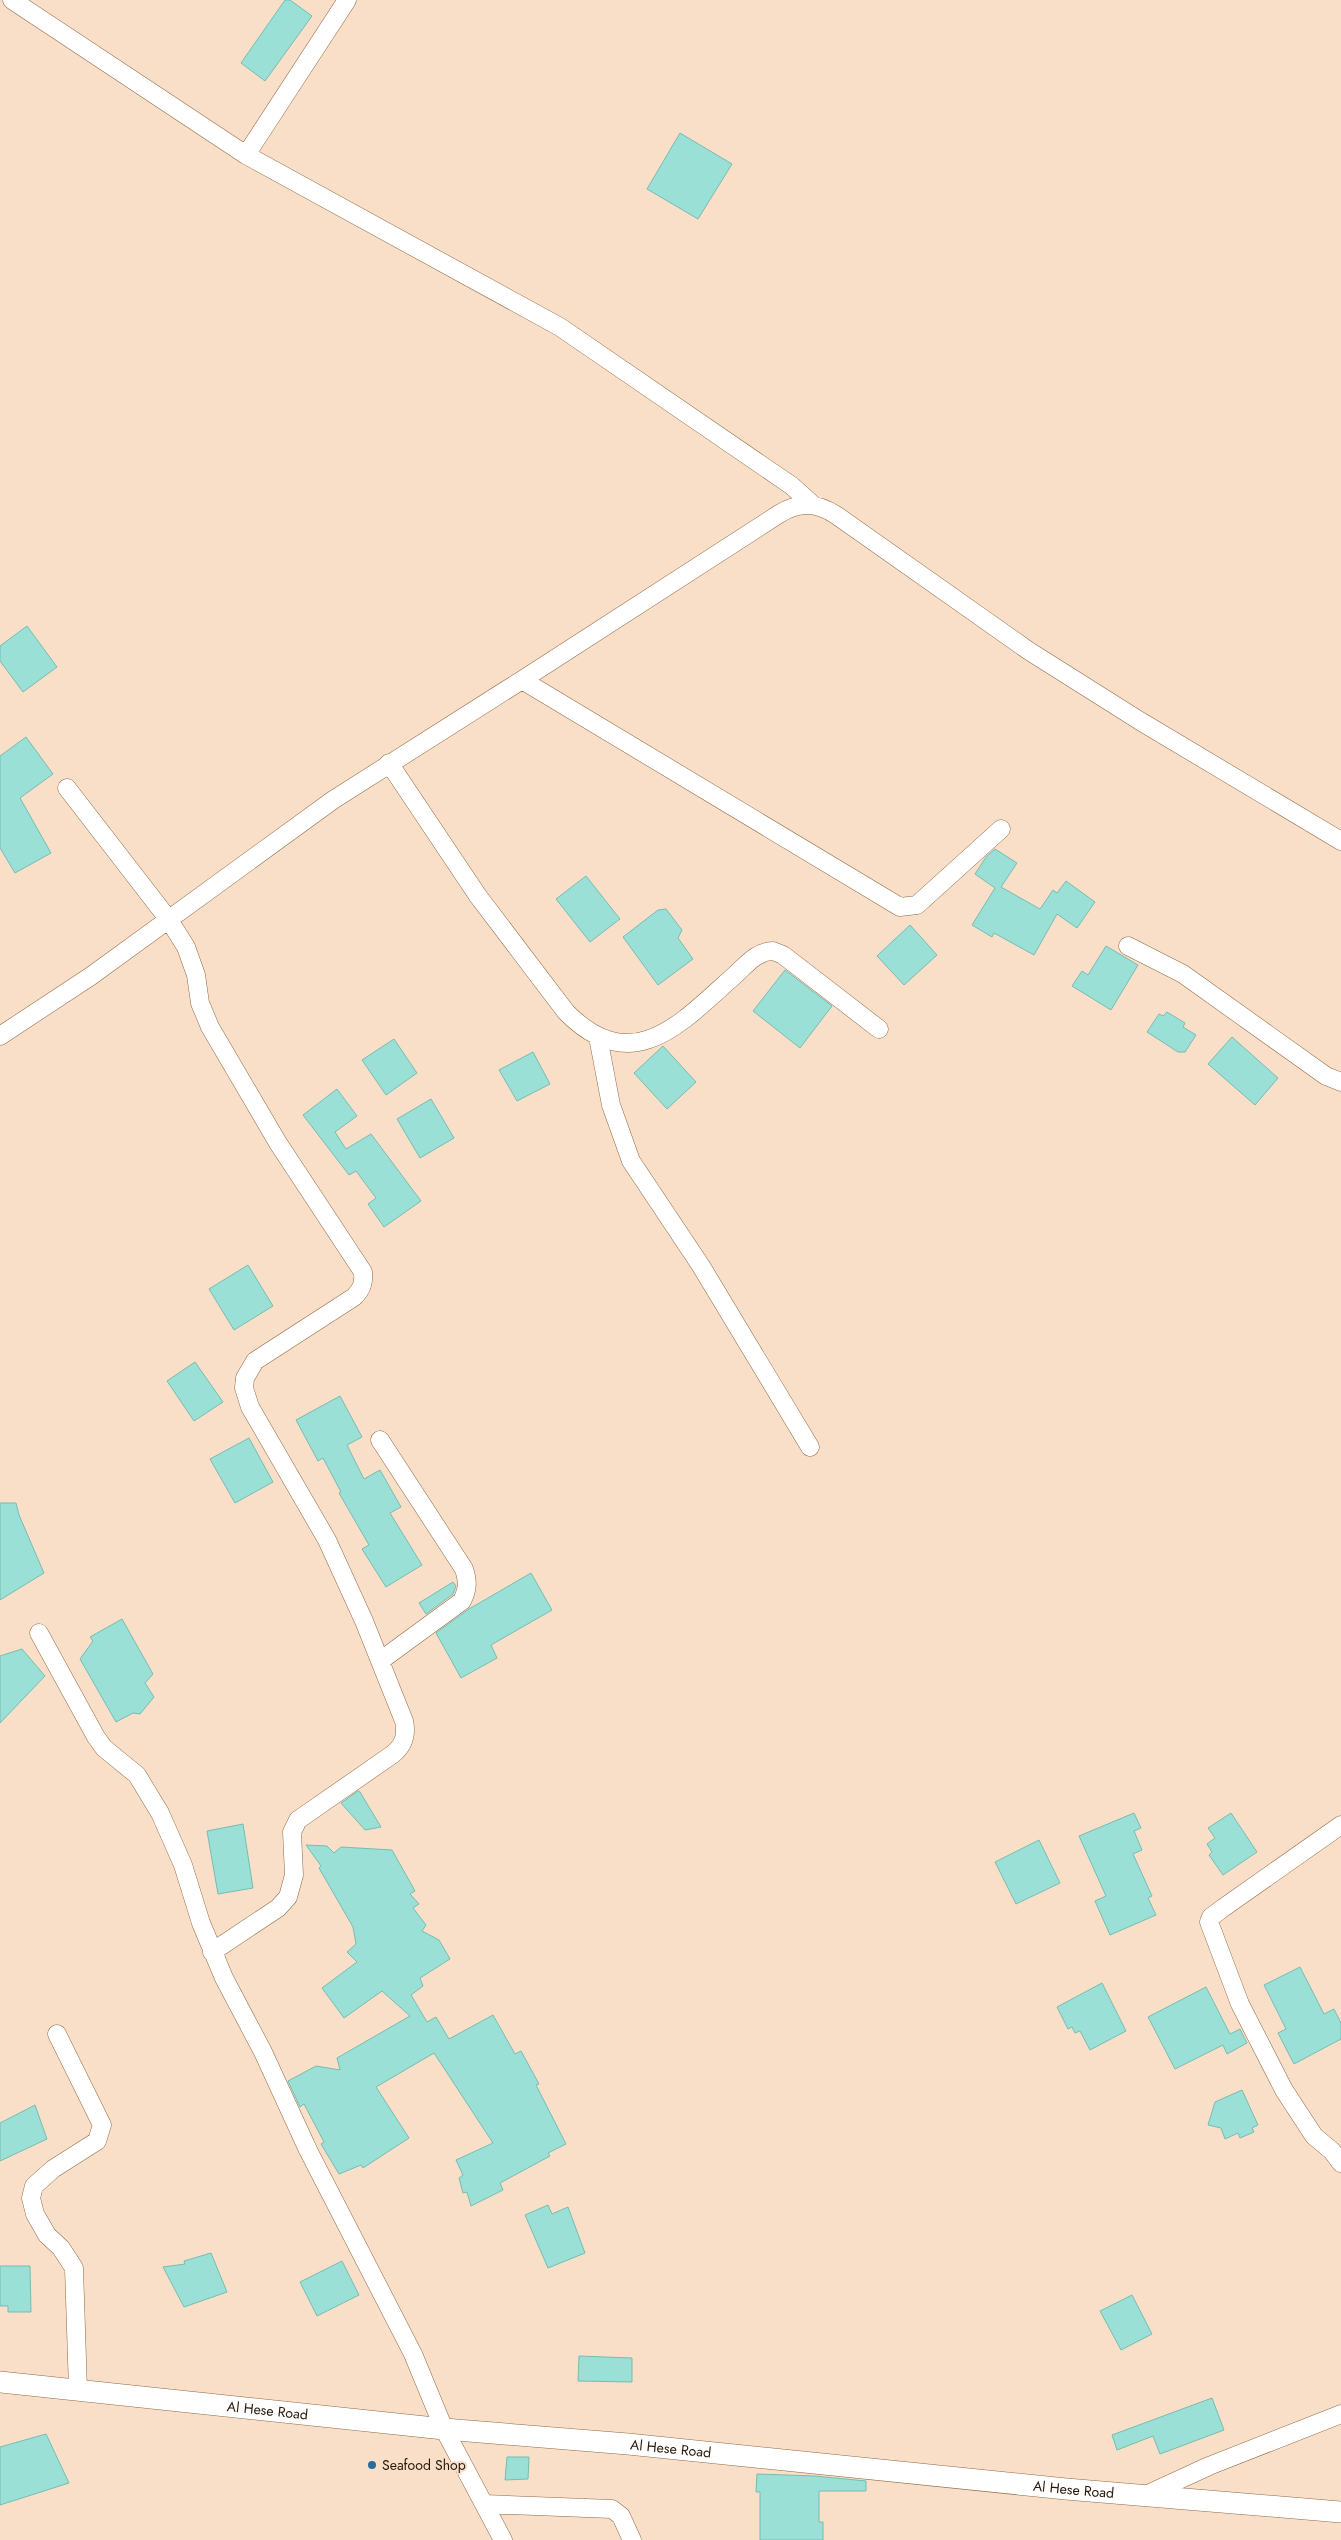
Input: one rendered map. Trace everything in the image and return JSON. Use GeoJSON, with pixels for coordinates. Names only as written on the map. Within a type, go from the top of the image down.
{"type":"FeatureCollection","features":[{"type":"Feature","properties":{"kind":"street"},"geometry":{"type":"LineString","coordinates":[[12,0],[246,155],[560,327],[792,486],[813,505],[836,515],[1061,671],[1252,789],[1341,841]]}},
{"type":"Feature","properties":{"kind":"street"},"geometry":{"type":"LineString","coordinates":[[246,155],[346,0]]}},
{"type":"Feature","properties":{"kind":"street"},"geometry":{"type":"LineString","coordinates":[[0,1036],[169,920],[277,838],[389,763],[522,680],[779,514],[801,504],[813,505]]}},
{"type":"Feature","properties":{"kind":"street"},"geometry":{"type":"LineString","coordinates":[[522,680],[900,907],[917,905],[1001,829]]}},
{"type":"Feature","properties":{"kind":"street"},"geometry":{"type":"LineString","coordinates":[[389,763],[478,896],[566,1012],[580,1027],[598,1037],[619,1043],[640,1042],[660,1036],[678,1026],[756,957],[767,951],[778,952],[784,956],[879,1029]]}},
{"type":"Feature","properties":{"kind":"street"},"geometry":{"type":"LineString","coordinates":[[67,788],[169,920],[186,947],[196,976],[200,1003],[210,1027],[278,1143],[363,1272],[364,1282],[361,1290],[354,1298],[255,1361],[245,1378],[244,1388],[250,1407],[327,1540],[380,1660],[404,1721],[406,1728],[403,1743],[393,1754],[298,1820],[292,1832],[294,1875],[288,1897],[278,1908],[212,1952]]}},
{"type":"Feature","properties":{"kind":"street"},"geometry":{"type":"LineString","coordinates":[[1128,946],[1183,974],[1326,1076],[1341,1082]]}},
{"type":"Feature","properties":{"kind":"street"},"geometry":{"type":"LineString","coordinates":[[598,1037],[613,1114],[630,1161],[715,1288],[810,1447]]}},
{"type":"Feature","properties":{"kind":"street"},"geometry":{"type":"LineString","coordinates":[[380,1440],[464,1569],[468,1580],[467,1591],[462,1601],[380,1660]]}},
{"type":"Feature","properties":{"kind":"street"},"geometry":{"type":"LineString","coordinates":[[39,1633],[96,1737],[104,1748],[138,1775],[160,1812],[184,1865],[212,1952],[263,2052],[308,2150],[413,2354],[444,2428],[503,2540]]}},
{"type":"Feature","properties":{"kind":"street"},"geometry":{"type":"LineString","coordinates":[[1341,1825],[1223,1908],[1211,1917],[1209,1922],[1240,2004],[1284,2090],[1314,2136],[1332,2151],[1341,2163]]}},
{"type":"Feature","properties":{"kind":"street"},"geometry":{"type":"LineString","coordinates":[[57,2034],[102,2125],[97,2140],[34,2186],[32,2198],[35,2214],[47,2235],[61,2248],[74,2268],[78,2390]]}},
{"type":"Feature","properties":{"kind":"street","name":"Al Hese Road"},"geometry":{"type":"LineString","coordinates":[[0,2382],[444,2428],[628,2444],[1146,2496],[1341,2512]]}},
{"type":"Feature","properties":{"kind":"street"},"geometry":{"type":"LineString","coordinates":[[1146,2496],[1209,2466],[1341,2414]]}},
{"type":"Feature","properties":{"kind":"street"},"geometry":{"type":"LineString","coordinates":[[485,2504],[612,2509],[621,2516],[632,2540]]}},
{"type":"Feature","properties":{"kind":"building"},"geometry":{"type":"Polygon","coordinates":[[[285,0],[290,0],[312,16],[265,81],[241,63],[285,0]]]}},
{"type":"Feature","properties":{"kind":"building"},"geometry":{"type":"Polygon","coordinates":[[[680,133],[732,164],[698,219],[647,189],[680,133]]]}},
{"type":"Feature","properties":{"kind":"building"},"geometry":{"type":"Polygon","coordinates":[[[27,626],[57,667],[23,692],[0,661],[0,646],[27,626]]]}},
{"type":"Feature","properties":{"kind":"building"},"geometry":{"type":"Polygon","coordinates":[[[26,737],[53,774],[20,798],[51,853],[15,873],[0,848],[0,756],[26,737]]]}},
{"type":"Feature","properties":{"kind":"building"},"geometry":{"type":"Polygon","coordinates":[[[995,849],[1017,863],[1001,887],[1040,909],[1053,890],[1057,893],[1066,881],[1095,902],[1077,928],[1057,914],[1034,955],[994,933],[992,937],[972,925],[995,888],[975,874],[986,857],[995,849]]]}},
{"type":"Feature","properties":{"kind":"building"},"geometry":{"type":"Polygon","coordinates":[[[586,876],[620,919],[590,942],[556,899],[586,876]]]}},
{"type":"Feature","properties":{"kind":"building"},"geometry":{"type":"Polygon","coordinates":[[[666,909],[682,930],[678,938],[693,959],[658,985],[623,937],[658,910],[666,909]]]}},
{"type":"Feature","properties":{"kind":"building"},"geometry":{"type":"Polygon","coordinates":[[[910,925],[937,955],[904,985],[877,956],[910,925]]]}},
{"type":"Feature","properties":{"kind":"building"},"geometry":{"type":"Polygon","coordinates":[[[1106,946],[1138,965],[1111,1010],[1072,986],[1082,971],[1088,975],[1106,946]]]}},
{"type":"Feature","properties":{"kind":"building"},"geometry":{"type":"Polygon","coordinates":[[[785,970],[832,1006],[800,1048],[753,1011],[785,970]]]}},
{"type":"Feature","properties":{"kind":"building"},"geometry":{"type":"Polygon","coordinates":[[[1167,1012],[1185,1023],[1183,1027],[1196,1035],[1185,1052],[1178,1052],[1147,1032],[1159,1014],[1163,1016],[1167,1012]]]}},
{"type":"Feature","properties":{"kind":"building"},"geometry":{"type":"Polygon","coordinates":[[[1232,1037],[1278,1078],[1255,1105],[1208,1064],[1232,1037]]]}},
{"type":"Feature","properties":{"kind":"building"},"geometry":{"type":"Polygon","coordinates":[[[394,1039],[417,1073],[386,1095],[362,1060],[394,1039]]]}},
{"type":"Feature","properties":{"kind":"building"},"geometry":{"type":"Polygon","coordinates":[[[663,1046],[696,1082],[667,1109],[634,1073],[663,1046]]]}},
{"type":"Feature","properties":{"kind":"building"},"geometry":{"type":"Polygon","coordinates":[[[533,1052],[550,1084],[517,1101],[499,1070],[533,1052]]]}},
{"type":"Feature","properties":{"kind":"building"},"geometry":{"type":"Polygon","coordinates":[[[337,1089],[357,1116],[335,1132],[346,1149],[371,1134],[421,1201],[384,1227],[368,1204],[376,1198],[356,1171],[349,1175],[303,1115],[337,1089]]]}},
{"type":"Feature","properties":{"kind":"building"},"geometry":{"type":"Polygon","coordinates":[[[431,1099],[454,1138],[420,1158],[397,1119],[431,1099]]]}},
{"type":"Feature","properties":{"kind":"building"},"geometry":{"type":"Polygon","coordinates":[[[248,1265],[273,1306],[234,1330],[209,1289],[248,1265]]]}},
{"type":"Feature","properties":{"kind":"building"},"geometry":{"type":"Polygon","coordinates":[[[195,1362],[223,1402],[194,1421],[167,1381],[195,1362]]]}},
{"type":"Feature","properties":{"kind":"building"},"geometry":{"type":"Polygon","coordinates":[[[340,1396],[362,1437],[347,1445],[364,1479],[380,1470],[401,1507],[390,1513],[422,1565],[386,1587],[362,1549],[369,1545],[339,1493],[341,1492],[323,1458],[318,1461],[296,1420],[340,1396]]]}},
{"type":"Feature","properties":{"kind":"building"},"geometry":{"type":"Polygon","coordinates":[[[249,1438],[273,1482],[235,1503],[210,1459],[249,1438]]]}},
{"type":"Feature","properties":{"kind":"building"},"geometry":{"type":"Polygon","coordinates":[[[0,1503],[16,1503],[19,1515],[44,1573],[0,1600],[0,1503]]]}},
{"type":"Feature","properties":{"kind":"building"},"geometry":{"type":"Polygon","coordinates":[[[531,1573],[552,1610],[491,1645],[497,1658],[461,1678],[436,1633],[469,1609],[531,1573]]]}},
{"type":"Feature","properties":{"kind":"building"},"geometry":{"type":"Polygon","coordinates":[[[453,1582],[456,1586],[453,1594],[426,1614],[419,1603],[453,1582]]]}},
{"type":"Feature","properties":{"kind":"building"},"geometry":{"type":"Polygon","coordinates":[[[122,1619],[153,1674],[145,1683],[154,1697],[140,1714],[133,1713],[116,1722],[80,1659],[93,1641],[90,1637],[122,1619]]]}},
{"type":"Feature","properties":{"kind":"building"},"geometry":{"type":"Polygon","coordinates":[[[22,1649],[45,1676],[0,1723],[0,1656],[22,1649]]]}},
{"type":"Feature","properties":{"kind":"building"},"geometry":{"type":"Polygon","coordinates":[[[358,1791],[381,1827],[365,1830],[341,1803],[358,1791]]]}},
{"type":"Feature","properties":{"kind":"building"},"geometry":{"type":"Polygon","coordinates":[[[1134,1813],[1141,1828],[1134,1831],[1142,1850],[1133,1854],[1152,1896],[1148,1898],[1156,1915],[1110,1935],[1095,1901],[1106,1896],[1079,1836],[1134,1813]]]}},
{"type":"Feature","properties":{"kind":"building"},"geometry":{"type":"Polygon","coordinates":[[[1231,1813],[1257,1852],[1223,1875],[1209,1855],[1212,1852],[1207,1844],[1215,1838],[1208,1828],[1231,1813]]]}},
{"type":"Feature","properties":{"kind":"building"},"geometry":{"type":"Polygon","coordinates":[[[243,1824],[253,1888],[218,1894],[207,1831],[243,1824]]]}},
{"type":"Feature","properties":{"kind":"building"},"geometry":{"type":"Polygon","coordinates":[[[1039,1840],[1060,1883],[1016,1904],[995,1862],[1039,1840]]]}},
{"type":"Feature","properties":{"kind":"building"},"geometry":{"type":"Polygon","coordinates":[[[306,1845],[327,1846],[334,1853],[341,1847],[392,1850],[415,1891],[410,1894],[419,1904],[413,1908],[426,1925],[422,1931],[439,1940],[450,1959],[420,1978],[423,1986],[411,1995],[427,2022],[436,2017],[449,2039],[493,2015],[515,2054],[521,2051],[539,2084],[536,2085],[566,2144],[548,2153],[550,2156],[500,2183],[503,2190],[471,2206],[467,2192],[463,2193],[459,2178],[463,2175],[456,2160],[493,2143],[434,2053],[376,2087],[409,2138],[363,2168],[361,2165],[339,2174],[321,2144],[324,2142],[304,2104],[300,2107],[288,2081],[316,2066],[340,2070],[337,2058],[410,2016],[382,1991],[344,2018],[322,1988],[357,1962],[347,1952],[356,1944],[353,1927],[319,1868],[321,1866],[306,1845]]]}},
{"type":"Feature","properties":{"kind":"building"},"geometry":{"type":"Polygon","coordinates":[[[1300,1967],[1324,2014],[1334,2009],[1341,2023],[1341,2039],[1294,2064],[1278,2033],[1286,2029],[1264,1985],[1300,1967]]]}},
{"type":"Feature","properties":{"kind":"building"},"geometry":{"type":"Polygon","coordinates":[[[1102,1983],[1126,2031],[1090,2050],[1080,2031],[1075,2033],[1072,2027],[1068,2029],[1057,2007],[1102,1983]]]}},
{"type":"Feature","properties":{"kind":"building"},"geometry":{"type":"Polygon","coordinates":[[[1206,1987],[1230,2034],[1240,2029],[1247,2043],[1227,2054],[1223,2045],[1175,2069],[1148,2017],[1206,1987]]]}},
{"type":"Feature","properties":{"kind":"building"},"geometry":{"type":"Polygon","coordinates":[[[1242,2090],[1258,2125],[1252,2128],[1254,2132],[1240,2138],[1238,2133],[1225,2139],[1221,2128],[1208,2125],[1215,2102],[1242,2090]]]}},
{"type":"Feature","properties":{"kind":"building"},"geometry":{"type":"Polygon","coordinates":[[[35,2105],[47,2139],[0,2161],[0,2123],[35,2105]]]}},
{"type":"Feature","properties":{"kind":"building"},"geometry":{"type":"Polygon","coordinates":[[[548,2205],[552,2214],[568,2207],[585,2253],[548,2268],[525,2215],[548,2205]]]}},
{"type":"Feature","properties":{"kind":"building"},"geometry":{"type":"Polygon","coordinates":[[[211,2253],[227,2292],[184,2307],[163,2267],[185,2264],[184,2261],[211,2253]]]}},
{"type":"Feature","properties":{"kind":"building"},"geometry":{"type":"Polygon","coordinates":[[[342,2261],[359,2295],[317,2316],[300,2282],[342,2261]]]}},
{"type":"Feature","properties":{"kind":"building"},"geometry":{"type":"Polygon","coordinates":[[[0,2266],[30,2266],[31,2312],[8,2312],[8,2306],[0,2306],[0,2266]]]}},
{"type":"Feature","properties":{"kind":"building"},"geometry":{"type":"Polygon","coordinates":[[[1132,2295],[1152,2334],[1121,2350],[1100,2311],[1132,2295]]]}},
{"type":"Feature","properties":{"kind":"building"},"geometry":{"type":"Polygon","coordinates":[[[579,2356],[632,2358],[632,2382],[578,2381],[579,2356]]]}},
{"type":"Feature","properties":{"kind":"building"},"geometry":{"type":"Polygon","coordinates":[[[1212,2398],[1224,2430],[1160,2454],[1153,2436],[1117,2450],[1112,2435],[1212,2398]]]}},
{"type":"Feature","properties":{"kind":"building"},"geometry":{"type":"Polygon","coordinates":[[[46,2434],[69,2483],[0,2505],[0,2447],[46,2434]]]}},
{"type":"Feature","properties":{"kind":"building"},"geometry":{"type":"Polygon","coordinates":[[[507,2457],[529,2457],[528,2479],[505,2480],[507,2457]]]}},
{"type":"Feature","properties":{"kind":"building"},"geometry":{"type":"Polygon","coordinates":[[[757,2474],[815,2476],[866,2481],[866,2491],[819,2491],[819,2522],[823,2522],[823,2540],[760,2540],[760,2492],[756,2492],[757,2474]]]}},
{"type":"Feature","properties":{"kind":"place","name":"Seafood Shop"},"geometry":{"type":"Point","coordinates":[372,2465]}}]}
